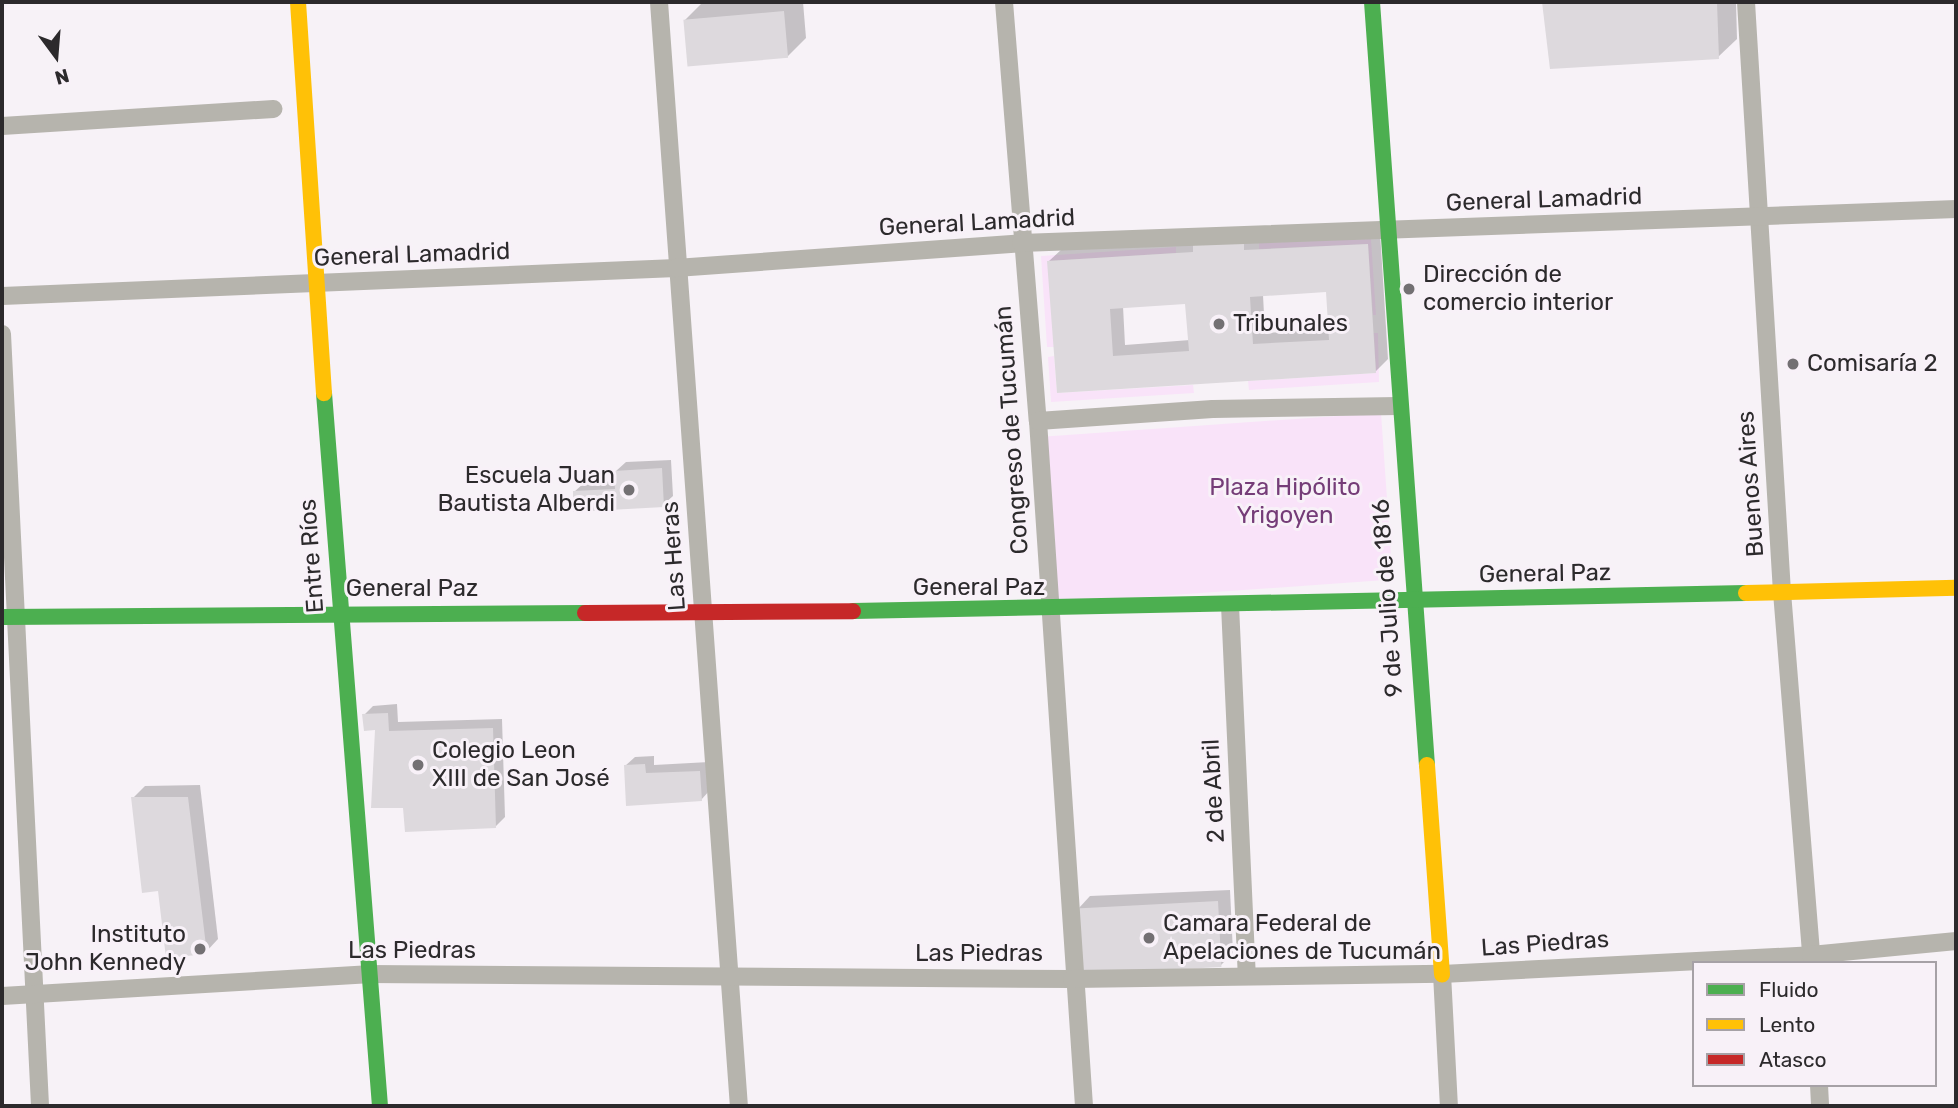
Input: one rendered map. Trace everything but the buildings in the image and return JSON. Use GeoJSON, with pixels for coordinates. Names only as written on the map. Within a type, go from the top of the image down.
{"type":"FeatureCollection","features":[{"type":"Feature","properties":{"kind":"street","name":"Entre Ríos"},"geometry":{"type":"LineString","coordinates":[[298,2],[339,612],[380,1106]]}},
{"type":"Feature","properties":{"kind":"street","name":"Las Heras"},"geometry":{"type":"LineString","coordinates":[[659,2],[676,268],[739,1106]]}},
{"type":"Feature","properties":{"kind":"street","name":"Congreso de Tucumán"},"geometry":{"type":"LineString","coordinates":[[1004,2],[1021,243],[1038,421],[1072,979],[1084,1106]]}},
{"type":"Feature","properties":{"kind":"street","name":"9 de Julio de 1816"},"geometry":{"type":"LineString","coordinates":[[1372,2],[1398,406],[1443,974],[1449,1106]]}},
{"type":"Feature","properties":{"kind":"street","name":"Buenos Aires"},"geometry":{"type":"LineString","coordinates":[[1746,2],[1782,592],[1812,959]]}},
{"type":"Feature","properties":{"kind":"street"},"geometry":{"type":"LineString","coordinates":[[2,126],[273,109]]}},
{"type":"Feature","properties":{"kind":"street","name":"General Lamadrid"},"geometry":{"type":"LineString","coordinates":[[2,296],[676,268],[1021,243],[1956,209]]}},
{"type":"Feature","properties":{"kind":"street"},"geometry":{"type":"LineString","coordinates":[[2,334],[8,617],[40,1106]]}},
{"type":"Feature","properties":{"kind":"street"},"geometry":{"type":"LineString","coordinates":[[1038,421],[1213,409],[1398,406]]}},
{"type":"Feature","properties":{"kind":"street","name":"General Paz"},"geometry":{"type":"LineString","coordinates":[[8,617],[339,612],[1050,610],[1413,599],[1956,588]]}},
{"type":"Feature","properties":{"kind":"street","name":"2 de Abril"},"geometry":{"type":"LineString","coordinates":[[1230,605],[1247,975]]}},
{"type":"Feature","properties":{"kind":"street","name":"Las Piedras"},"geometry":{"type":"LineString","coordinates":[[1763,961],[1812,959],[1956,941]]}},
{"type":"Feature","properties":{"kind":"street","name":"Las Piedras"},"geometry":{"type":"LineString","coordinates":[[2,996],[367,974],[1072,979],[1443,974],[1692,964]]}},
{"type":"Feature","properties":{"kind":"street"},"geometry":{"type":"LineString","coordinates":[[1819,1087],[1820,1106]]}},
{"type":"Feature","properties":{"kind":"green space"},"geometry":{"type":"Polygon","coordinates":[[[1371,239],[1376,315],[1373,315],[1368,244],[1259,249],[1259,243],[1371,239]]]}},
{"type":"Feature","properties":{"kind":"green space"},"geometry":{"type":"Polygon","coordinates":[[[1176,247],[1176,253],[1048,261],[1054,347],[1047,347],[1041,256],[1176,247]]]}},
{"type":"Feature","properties":{"kind":"green space"},"geometry":{"type":"Polygon","coordinates":[[[1374,333],[1378,333],[1379,382],[1249,390],[1248,381],[1376,373],[1374,333]]]}},
{"type":"Feature","properties":{"kind":"green space"},"geometry":{"type":"Polygon","coordinates":[[[1054,356],[1057,393],[1193,385],[1194,393],[1051,402],[1048,357],[1054,356]]]}},
{"type":"Feature","properties":{"kind":"green space","name":"Plaza Hipólito Yrigoyen"},"geometry":{"type":"Polygon","coordinates":[[[1381,413],[1393,580],[1057,603],[1046,436],[1381,413]]]}},
{"type":"Feature","properties":{"kind":"traffic: fast"},"geometry":{"type":"LineString","coordinates":[[1372,2],[1427,765]]}},
{"type":"Feature","properties":{"kind":"traffic: fast"},"geometry":{"type":"LineString","coordinates":[[324,393],[380,1106]]}},
{"type":"Feature","properties":{"kind":"traffic: fast"},"geometry":{"type":"LineString","coordinates":[[853,611],[1746,593]]}},
{"type":"Feature","properties":{"kind":"traffic: fast"},"geometry":{"type":"LineString","coordinates":[[2,617],[585,613]]}},
{"type":"Feature","properties":{"kind":"traffic: slow"},"geometry":{"type":"LineString","coordinates":[[298,2],[324,393]]}},
{"type":"Feature","properties":{"kind":"traffic: slow"},"geometry":{"type":"LineString","coordinates":[[1746,593],[1956,588]]}},
{"type":"Feature","properties":{"kind":"traffic: slow"},"geometry":{"type":"LineString","coordinates":[[1427,765],[1442,974]]}},
{"type":"Feature","properties":{"kind":"traffic: jam"},"geometry":{"type":"LineString","coordinates":[[585,613],[853,611]]}},
{"type":"Feature","properties":{"kind":"place","name":"Dirección de comercio interior"},"geometry":{"type":"Point","coordinates":[1409,289]}},
{"type":"Feature","properties":{"kind":"place","name":"Tribunales"},"geometry":{"type":"Point","coordinates":[1219,324]}},
{"type":"Feature","properties":{"kind":"place","name":"Comisaría 2"},"geometry":{"type":"Point","coordinates":[1793,364]}},
{"type":"Feature","properties":{"kind":"place","name":"Escuela Juan Bautista Alberdi"},"geometry":{"type":"Point","coordinates":[629,490]}},
{"type":"Feature","properties":{"kind":"place","name":"Colegio Leon XIII de San José"},"geometry":{"type":"Point","coordinates":[418,765]}},
{"type":"Feature","properties":{"kind":"place","name":"Camara Federal de Apelaciones de Tucumán"},"geometry":{"type":"Point","coordinates":[1149,938]}},
{"type":"Feature","properties":{"kind":"place","name":"Instituto John Kennedy"},"geometry":{"type":"Point","coordinates":[200,949]}}]}
